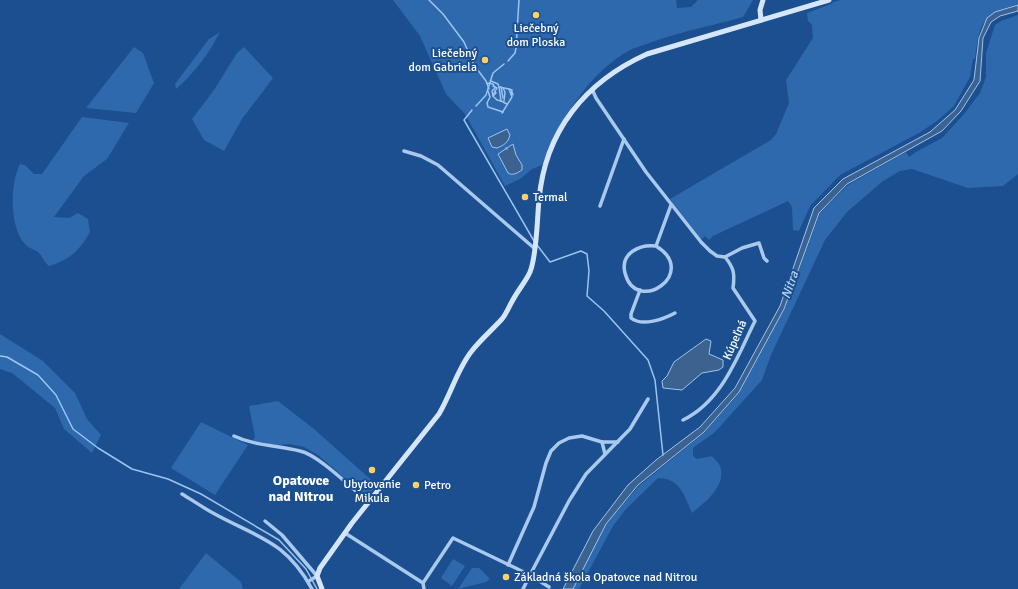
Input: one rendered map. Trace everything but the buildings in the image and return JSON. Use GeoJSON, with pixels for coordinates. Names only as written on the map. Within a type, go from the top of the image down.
{"type":"FeatureCollection","features":[{"type":"Feature","properties":{"kind":"street"},"geometry":{"type":"LineString","coordinates":[[761,20],[760,10],[763,0]]}},
{"type":"Feature","properties":{"kind":"street"},"geometry":{"type":"LineString","coordinates":[[309,581],[316,578],[320,568],[345,533],[439,414],[472,350],[503,317],[531,270],[541,183],[550,152],[563,124],[586,94],[628,63],[647,54],[829,0]]}},
{"type":"Feature","properties":{"kind":"street"},"geometry":{"type":"LineString","coordinates":[[592,89],[624,139],[671,204],[701,242],[717,256],[725,257],[742,248],[759,243],[764,258],[767,261]]}},
{"type":"Feature","properties":{"kind":"street"},"geometry":{"type":"LineString","coordinates":[[600,206],[624,139]]}},
{"type":"Feature","properties":{"kind":"street"},"geometry":{"type":"LineString","coordinates":[[404,151],[421,156],[438,165],[534,248]]}},
{"type":"Feature","properties":{"kind":"street"},"geometry":{"type":"LineString","coordinates":[[656,246],[671,204]]}},
{"type":"Feature","properties":{"kind":"street"},"geometry":{"type":"LineString","coordinates":[[647,245],[656,246],[664,251],[669,258],[671,267],[670,276],[665,284],[658,289],[649,292],[640,290],[632,286],[627,278],[624,269],[626,260],[630,252],[638,247],[647,245]]}},
{"type":"Feature","properties":{"kind":"street","name":"Kúpeľná"},"geometry":{"type":"LineString","coordinates":[[683,420],[689,417],[718,389],[734,367],[755,321],[733,288],[733,267],[725,257]]}},
{"type":"Feature","properties":{"kind":"street"},"geometry":{"type":"LineString","coordinates":[[640,290],[631,314],[631,318],[634,320],[657,320],[675,313]]}},
{"type":"Feature","properties":{"kind":"street"},"geometry":{"type":"LineString","coordinates":[[523,589],[569,501],[586,474],[630,429],[648,399]]}},
{"type":"Feature","properties":{"kind":"street"},"geometry":{"type":"LineString","coordinates":[[234,436],[254,444],[301,451],[312,456],[369,502]]}},
{"type":"Feature","properties":{"kind":"street"},"geometry":{"type":"LineString","coordinates":[[508,565],[534,507],[546,463],[551,451],[559,443],[569,438],[582,436],[602,442],[618,442]]}},
{"type":"Feature","properties":{"kind":"street"},"geometry":{"type":"LineString","coordinates":[[602,442],[605,454]]}},
{"type":"Feature","properties":{"kind":"street"},"geometry":{"type":"LineString","coordinates":[[182,494],[213,513],[265,538],[293,560],[309,581],[312,589]]}},
{"type":"Feature","properties":{"kind":"street"},"geometry":{"type":"LineString","coordinates":[[265,522],[282,535],[316,578],[322,589]]}},
{"type":"Feature","properties":{"kind":"street"},"geometry":{"type":"LineString","coordinates":[[345,533],[423,583]]}},
{"type":"Feature","properties":{"kind":"street"},"geometry":{"type":"LineString","coordinates":[[424,589],[423,583],[453,538],[530,575],[549,587]]}},
{"type":"Feature","properties":{"kind":"shaded area"},"geometry":{"type":"Polygon","coordinates":[[[393,0],[676,0],[677,8],[691,7],[698,0],[753,0],[743,17],[655,41],[632,49],[616,59],[589,84],[577,99],[557,132],[542,165],[532,169],[520,179],[505,186],[465,114],[446,94],[420,36],[393,0]]]}},
{"type":"Feature","properties":{"kind":"shaded area"},"geometry":{"type":"Polygon","coordinates":[[[840,0],[1018,0],[1018,4],[996,12],[984,22],[979,36],[975,59],[973,59],[970,77],[954,106],[937,121],[919,133],[840,175],[810,206],[799,231],[793,230],[792,207],[788,201],[713,236],[709,240],[705,236],[701,240],[670,199],[771,140],[776,134],[789,103],[786,80],[813,38],[812,25],[808,21],[807,13],[831,4],[833,7],[831,3],[840,0]]]}},
{"type":"Feature","properties":{"kind":"shaded area"},"geometry":{"type":"Polygon","coordinates":[[[1018,15],[1018,174],[1003,186],[968,188],[912,169],[900,171],[883,181],[847,212],[825,240],[771,355],[762,380],[715,432],[693,448],[693,456],[697,459],[712,456],[720,466],[720,480],[714,493],[692,513],[684,494],[676,484],[665,479],[658,478],[626,509],[613,526],[579,589],[573,589],[606,524],[639,486],[704,433],[739,393],[784,310],[820,213],[848,185],[906,152],[909,157],[942,138],[964,114],[980,93],[986,77],[986,53],[995,25],[1001,21],[1018,15]]]}},
{"type":"Feature","properties":{"kind":"shaded area"},"geometry":{"type":"Polygon","coordinates":[[[220,32],[201,63],[176,89],[175,84],[209,39],[220,32]]]}},
{"type":"Feature","properties":{"kind":"shaded area"},"geometry":{"type":"Polygon","coordinates":[[[134,47],[143,53],[154,83],[136,113],[86,108],[134,47]]]}},
{"type":"Feature","properties":{"kind":"shaded area"},"geometry":{"type":"Polygon","coordinates":[[[244,47],[273,78],[242,119],[224,151],[204,140],[192,119],[214,90],[237,53],[244,47]]]}},
{"type":"Feature","properties":{"kind":"shaded area"},"geometry":{"type":"Polygon","coordinates":[[[82,117],[129,123],[107,159],[84,176],[54,217],[69,218],[78,213],[88,219],[90,232],[74,254],[49,266],[39,253],[26,245],[16,227],[13,205],[14,182],[20,164],[25,165],[34,174],[42,174],[82,117]]]}},
{"type":"Feature","properties":{"kind":"shaded area"},"geometry":{"type":"Polygon","coordinates":[[[0,334],[43,361],[75,393],[87,419],[101,435],[92,453],[64,429],[55,408],[12,373],[0,369],[0,334]]]}},
{"type":"Feature","properties":{"kind":"shaded area"},"geometry":{"type":"Polygon","coordinates":[[[278,401],[314,429],[377,485],[367,497],[318,455],[304,447],[290,444],[278,445],[252,441],[255,437],[249,406],[278,401]]]}},
{"type":"Feature","properties":{"kind":"shaded area"},"geometry":{"type":"Polygon","coordinates":[[[201,422],[248,445],[215,495],[171,468],[201,422]]]}},
{"type":"Feature","properties":{"kind":"shaded area"},"geometry":{"type":"Polygon","coordinates":[[[206,553],[241,582],[243,589],[179,589],[206,553]]]}},
{"type":"Feature","properties":{"kind":"shaded area"},"geometry":{"type":"Polygon","coordinates":[[[453,559],[465,566],[452,586],[441,578],[453,559]]]}},
{"type":"Feature","properties":{"kind":"shaded area"},"geometry":{"type":"Polygon","coordinates":[[[472,568],[479,568],[490,579],[486,582],[458,589],[472,568]]]}},
{"type":"Feature","properties":{"kind":"water","name":"Nitra"},"geometry":{"type":"Polygon","coordinates":[[[1018,5],[1018,11],[1000,16],[991,22],[983,38],[980,81],[961,111],[942,131],[847,184],[819,213],[784,309],[739,392],[704,432],[638,485],[606,524],[573,589],[563,589],[593,531],[628,485],[656,460],[700,427],[735,388],[780,306],[814,208],[843,179],[930,132],[955,110],[974,80],[979,38],[987,18],[995,12],[1018,5]]]}},
{"type":"Feature","properties":{"kind":"water"},"geometry":{"type":"Polygon","coordinates":[[[507,129],[510,135],[507,142],[497,148],[492,147],[488,138],[507,129]]]}},
{"type":"Feature","properties":{"kind":"water"},"geometry":{"type":"Polygon","coordinates":[[[513,144],[516,155],[522,165],[522,170],[515,174],[508,173],[498,154],[513,144]]]}},
{"type":"Feature","properties":{"kind":"water"},"geometry":{"type":"Polygon","coordinates":[[[706,339],[711,341],[709,354],[723,360],[723,367],[719,370],[702,373],[682,390],[663,388],[662,381],[667,376],[674,362],[706,339]]]}},
{"type":"Feature","properties":{"kind":"waterway"},"geometry":{"type":"LineString","coordinates":[[429,0],[443,14],[464,42],[474,65],[486,81],[489,89]]}},
{"type":"Feature","properties":{"kind":"waterway"},"geometry":{"type":"LineString","coordinates":[[508,61],[515,53],[516,48],[519,0]]}},
{"type":"Feature","properties":{"kind":"waterway"},"geometry":{"type":"LineString","coordinates":[[476,106],[486,95],[493,73],[504,64]]}},
{"type":"Feature","properties":{"kind":"waterway"},"geometry":{"type":"LineString","coordinates":[[491,81],[498,84],[499,87],[509,89],[512,97],[502,113]]}},
{"type":"Feature","properties":{"kind":"waterway"},"geometry":{"type":"LineString","coordinates":[[487,83],[493,84],[495,88],[492,91],[493,96]]}},
{"type":"Feature","properties":{"kind":"waterway"},"geometry":{"type":"LineString","coordinates":[[493,86],[497,88],[493,95]]}},
{"type":"Feature","properties":{"kind":"waterway"},"geometry":{"type":"LineString","coordinates":[[499,87],[501,101],[507,104]]}},
{"type":"Feature","properties":{"kind":"waterway"},"geometry":{"type":"LineString","coordinates":[[501,87],[503,98]]}},
{"type":"Feature","properties":{"kind":"waterway"},"geometry":{"type":"LineString","coordinates":[[503,88],[505,92],[504,101]]}},
{"type":"Feature","properties":{"kind":"waterway"},"geometry":{"type":"LineString","coordinates":[[509,89],[512,90],[511,94]]}},
{"type":"Feature","properties":{"kind":"waterway"},"geometry":{"type":"LineString","coordinates":[[488,91],[490,97],[487,103],[488,107],[503,112]]}},
{"type":"Feature","properties":{"kind":"waterway"},"geometry":{"type":"LineString","coordinates":[[495,91],[496,93],[493,96],[497,100],[501,101]]}},
{"type":"Feature","properties":{"kind":"waterway"},"geometry":{"type":"LineString","coordinates":[[472,110],[464,120],[534,241]]}},
{"type":"Feature","properties":{"kind":"waterway"},"geometry":{"type":"LineString","coordinates":[[537,245],[550,262],[581,251],[587,254],[589,271],[587,296],[604,311],[648,360],[655,380],[663,455]]}},
{"type":"Feature","properties":{"kind":"waterway"},"geometry":{"type":"LineString","coordinates":[[0,356],[7,357],[38,375],[56,395],[73,429],[98,448],[132,469],[168,479],[201,494],[279,540],[306,569],[317,589]]}},
{"type":"Feature","properties":{"kind":"place","name":"Liečebný dom Ploska"},"geometry":{"type":"Point","coordinates":[536,15]}},
{"type":"Feature","properties":{"kind":"place","name":"Liečebný dom Gabriela"},"geometry":{"type":"Point","coordinates":[485,60]}},
{"type":"Feature","properties":{"kind":"place","name":"Termal"},"geometry":{"type":"Point","coordinates":[525,197]}},
{"type":"Feature","properties":{"kind":"place","name":"Ubytovanie Mikula"},"geometry":{"type":"Point","coordinates":[372,470]}},
{"type":"Feature","properties":{"kind":"place","name":"Petro"},"geometry":{"type":"Point","coordinates":[416,485]}},
{"type":"Feature","properties":{"kind":"place","name":"Základná škola Opatovce nad Nitrou"},"geometry":{"type":"Point","coordinates":[506,577]}},
{"type":"Feature","properties":{"kind":"district","name":"Opatovce nad Nitrou"},"geometry":{"type":"Point","coordinates":[301,488]}}]}
